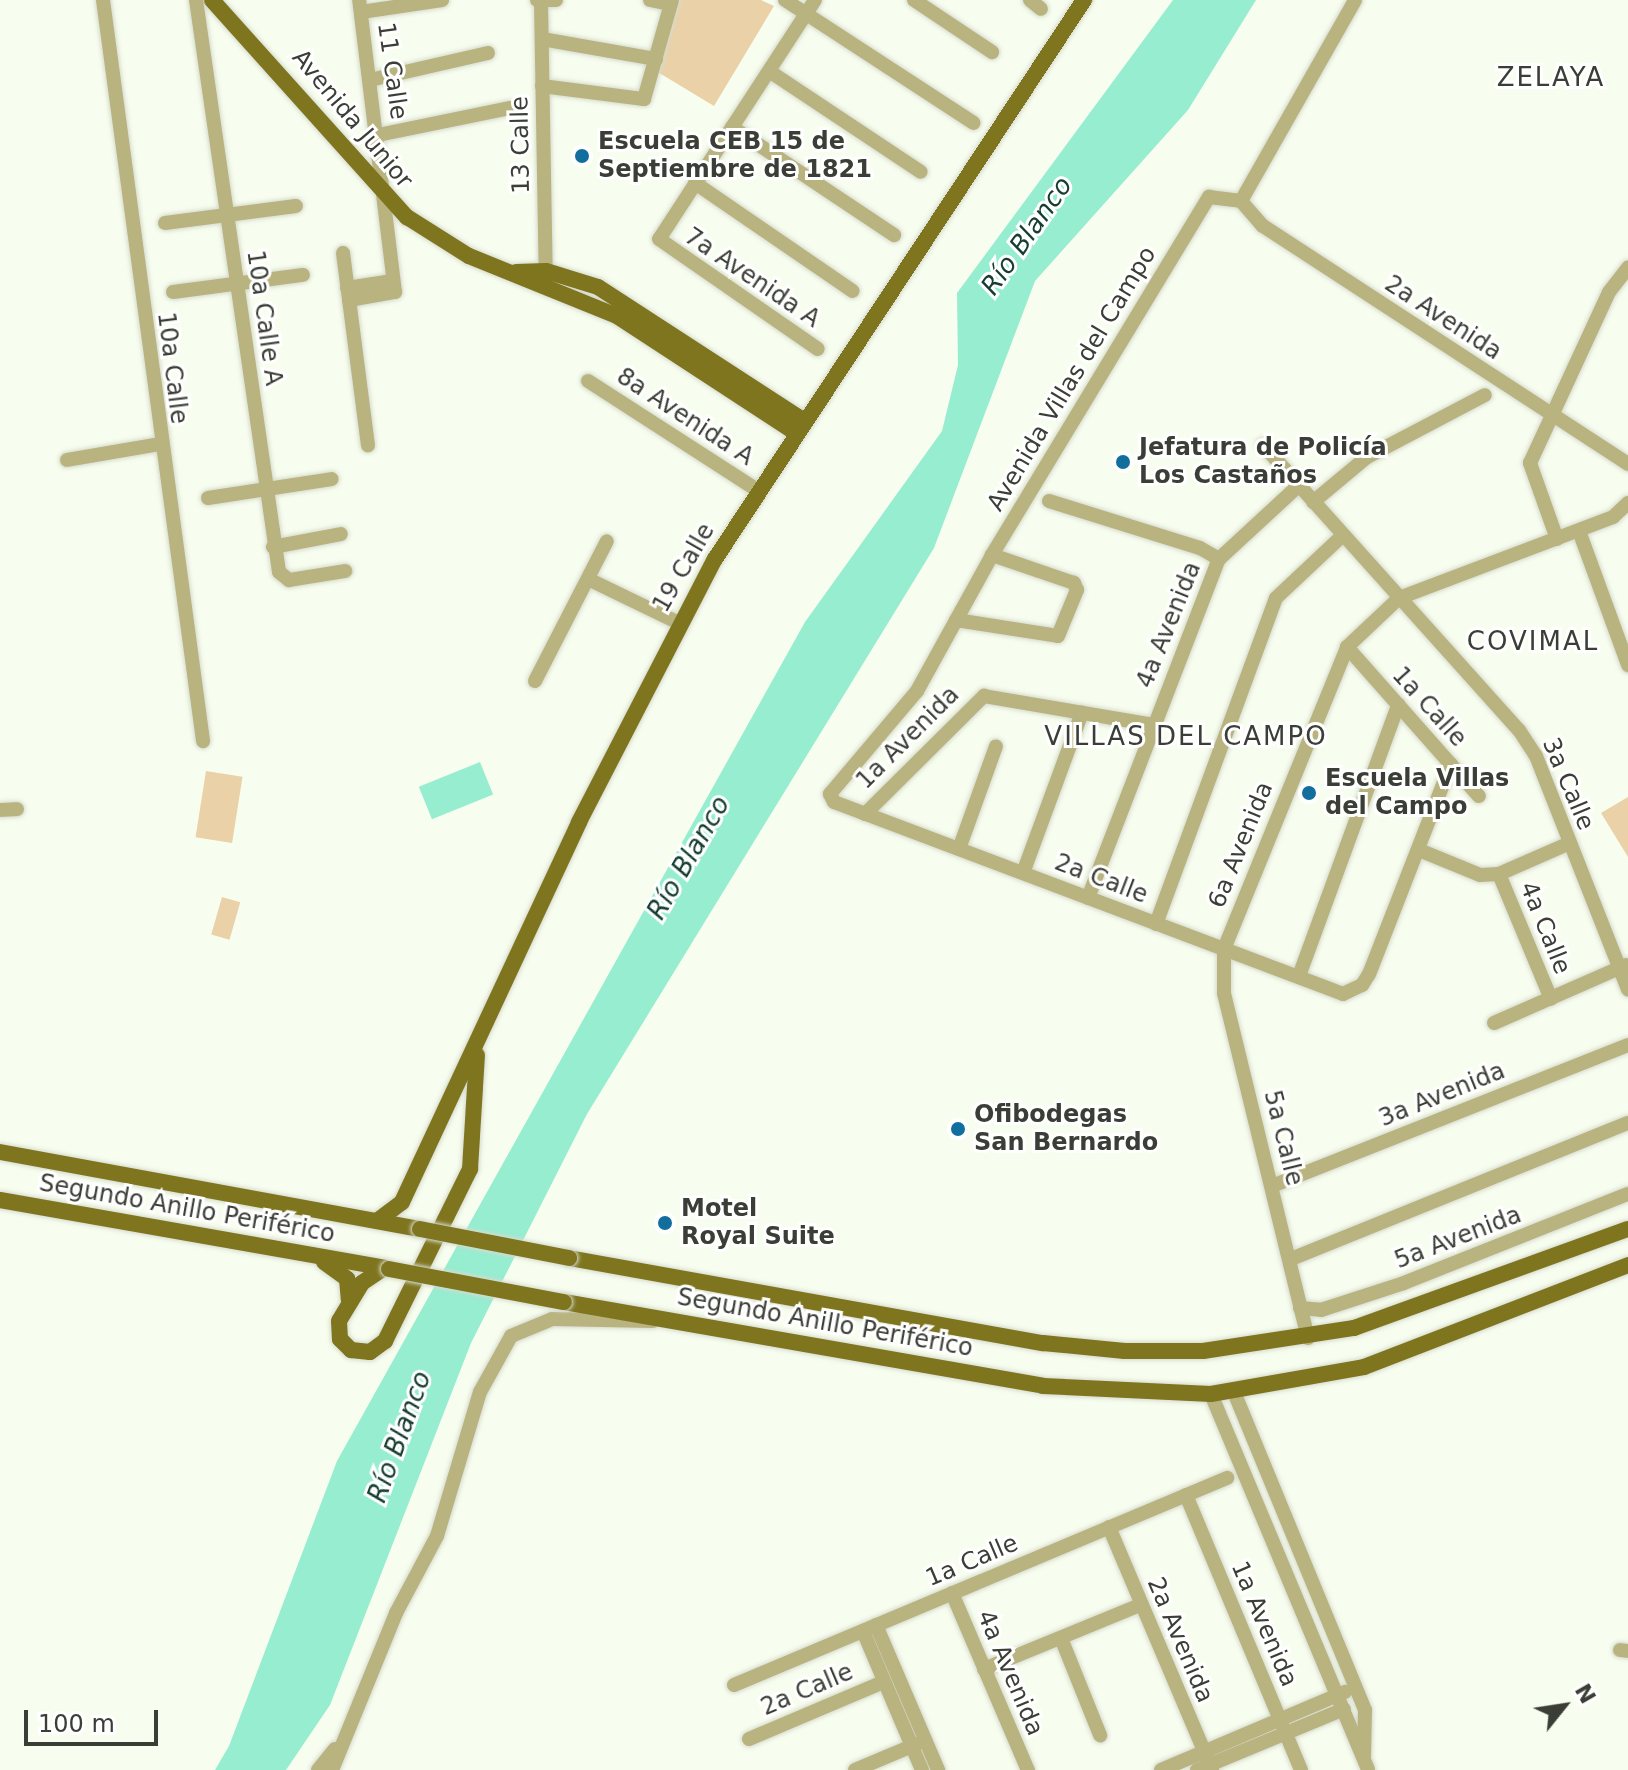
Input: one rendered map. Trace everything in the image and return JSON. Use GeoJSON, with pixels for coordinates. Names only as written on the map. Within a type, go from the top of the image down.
{"type":"FeatureCollection","features":[{"type":"Feature","properties":{"kind":"main road","name":"Avenida Junior"},"geometry":{"type":"LineString","coordinates":[[212,0],[302,95],[388,201],[446,244],[510,272],[624,302],[800,427]]}},
{"type":"Feature","properties":{"kind":"main road","name":"19 Calle"},"geometry":{"type":"LineString","coordinates":[[377,1221],[402,1202],[477,1049],[579,822],[679,623],[800,427],[1084,0]]}},
{"type":"Feature","properties":{"kind":"main road"},"geometry":{"type":"LineString","coordinates":[[386,1268],[368,1277],[349,1300],[339,1321],[340,1339],[351,1350],[370,1352],[389,1335],[470,1169],[477,1049]]}},
{"type":"Feature","properties":{"kind":"main road","name":"Segundo Anillo Periférico"},"geometry":{"type":"LineString","coordinates":[[0,1152],[1043,1343],[1125,1351],[1203,1351],[1308,1338],[1354,1328],[1571,1253],[1628,1229]]}},
{"type":"Feature","properties":{"kind":"main road","name":"Segundo Anillo Periférico"},"geometry":{"type":"LineString","coordinates":[[0,1200],[1043,1386],[1211,1394],[1364,1367],[1628,1265]]}},
{"type":"Feature","properties":{"kind":"main road"},"geometry":{"type":"LineString","coordinates":[[402,1202],[416,1228]]}},
{"type":"Feature","properties":{"kind":"main road"},"geometry":{"type":"LineString","coordinates":[[1571,1253],[1572,1270],[1584,1282]]}},
{"type":"Feature","properties":{"kind":"main road"},"geometry":{"type":"LineString","coordinates":[[314,1256],[343,1274],[349,1300]]}},
{"type":"Feature","properties":{"kind":"main road"},"geometry":{"type":"LineString","coordinates":[[1543,1263],[1555,1274],[1556,1291]]}},
{"type":"Feature","properties":{"kind":"street","name":"10a Calle"},"geometry":{"type":"LineString","coordinates":[[103,0],[160,444],[203,741]]}},
{"type":"Feature","properties":{"kind":"street","name":"10a Calle A"},"geometry":{"type":"LineString","coordinates":[[196,0],[279,572],[289,580],[345,571]]}},
{"type":"Feature","properties":{"kind":"street"},"geometry":{"type":"LineString","coordinates":[[360,6],[442,0]]}},
{"type":"Feature","properties":{"kind":"street"},"geometry":{"type":"LineString","coordinates":[[542,86],[639,100],[646,95],[672,2],[650,0]]}},
{"type":"Feature","properties":{"kind":"street"},"geometry":{"type":"LineString","coordinates":[[785,0],[811,6],[974,123]]}},
{"type":"Feature","properties":{"kind":"street"},"geometry":{"type":"LineString","coordinates":[[914,0],[992,52]]}},
{"type":"Feature","properties":{"kind":"street"},"geometry":{"type":"LineString","coordinates":[[1241,201],[1355,0]]}},
{"type":"Feature","properties":{"kind":"street","name":"13 Calle"},"geometry":{"type":"LineString","coordinates":[[545,1],[542,86],[546,279]]}},
{"type":"Feature","properties":{"kind":"street","name":"11 Calle"},"geometry":{"type":"LineString","coordinates":[[348,294],[393,286],[388,201],[360,6]]}},
{"type":"Feature","properties":{"kind":"street"},"geometry":{"type":"LineString","coordinates":[[811,6],[695,183],[853,291]]}},
{"type":"Feature","properties":{"kind":"street"},"geometry":{"type":"LineString","coordinates":[[542,39],[656,59]]}},
{"type":"Feature","properties":{"kind":"street"},"geometry":{"type":"LineString","coordinates":[[370,80],[488,53]]}},
{"type":"Feature","properties":{"kind":"street"},"geometry":{"type":"LineString","coordinates":[[769,71],[921,172]]}},
{"type":"Feature","properties":{"kind":"street"},"geometry":{"type":"LineString","coordinates":[[378,135],[509,108]]}},
{"type":"Feature","properties":{"kind":"street"},"geometry":{"type":"LineString","coordinates":[[732,127],[894,235]]}},
{"type":"Feature","properties":{"kind":"street","name":"7a Avenida A"},"geometry":{"type":"LineString","coordinates":[[695,183],[659,239],[661,243],[818,349]]}},
{"type":"Feature","properties":{"kind":"street","name":"Avenida Villas del Campo"},"geometry":{"type":"LineString","coordinates":[[834,802],[832,788],[917,691],[992,555],[1202,206],[1219,195],[1241,201]]}},
{"type":"Feature","properties":{"kind":"street","name":"2a Avenida"},"geometry":{"type":"LineString","coordinates":[[1241,201],[1263,226],[1628,464]]}},
{"type":"Feature","properties":{"kind":"street"},"geometry":{"type":"LineString","coordinates":[[165,223],[296,206]]}},
{"type":"Feature","properties":{"kind":"street"},"geometry":{"type":"LineString","coordinates":[[343,253],[368,445]]}},
{"type":"Feature","properties":{"kind":"street"},"geometry":{"type":"LineString","coordinates":[[1557,539],[1530,463],[1555,417],[1609,292],[1628,268]]}},
{"type":"Feature","properties":{"kind":"street"},"geometry":{"type":"LineString","coordinates":[[173,292],[303,275]]}},
{"type":"Feature","properties":{"kind":"street","name":"8a Avenida A"},"geometry":{"type":"LineString","coordinates":[[588,381],[759,491]]}},
{"type":"Feature","properties":{"kind":"street"},"geometry":{"type":"LineString","coordinates":[[1313,502],[1367,457],[1485,395]]}},
{"type":"Feature","properties":{"kind":"street"},"geometry":{"type":"LineString","coordinates":[[67,460],[160,444]]}},
{"type":"Feature","properties":{"kind":"street","name":"3a Calle"},"geometry":{"type":"LineString","coordinates":[[1263,445],[1519,730],[1536,756],[1624,966],[1628,990]]}},
{"type":"Feature","properties":{"kind":"street"},"geometry":{"type":"LineString","coordinates":[[208,498],[266,493],[332,479]]}},
{"type":"Feature","properties":{"kind":"street","name":"4a Avenida"},"geometry":{"type":"LineString","coordinates":[[1088,898],[1219,559],[1298,486]]}},
{"type":"Feature","properties":{"kind":"street"},"geometry":{"type":"LineString","coordinates":[[1049,501],[1200,548],[1219,559]]}},
{"type":"Feature","properties":{"kind":"street"},"geometry":{"type":"LineString","coordinates":[[1399,598],[1616,516],[1628,503]]}},
{"type":"Feature","properties":{"kind":"street"},"geometry":{"type":"LineString","coordinates":[[1579,531],[1628,665]]}},
{"type":"Feature","properties":{"kind":"street"},"geometry":{"type":"LineString","coordinates":[[273,547],[341,534]]}},
{"type":"Feature","properties":{"kind":"street"},"geometry":{"type":"LineString","coordinates":[[1156,924],[1276,598],[1343,535]]}},
{"type":"Feature","properties":{"kind":"street"},"geometry":{"type":"LineString","coordinates":[[535,681],[607,541]]}},
{"type":"Feature","properties":{"kind":"street"},"geometry":{"type":"LineString","coordinates":[[956,620],[1058,636],[1077,590],[1074,583],[992,555]]}},
{"type":"Feature","properties":{"kind":"street"},"geometry":{"type":"LineString","coordinates":[[588,579],[679,623]]}},
{"type":"Feature","properties":{"kind":"street","name":"6a Avenida"},"geometry":{"type":"LineString","coordinates":[[1224,949],[1347,647],[1399,598]]}},
{"type":"Feature","properties":{"kind":"street","name":"1a Calle"},"geometry":{"type":"LineString","coordinates":[[1347,647],[1479,796]]}},
{"type":"Feature","properties":{"kind":"street","name":"1a Avenida"},"geometry":{"type":"LineString","coordinates":[[865,814],[984,696],[1082,713]]}},
{"type":"Feature","properties":{"kind":"street"},"geometry":{"type":"LineString","coordinates":[[1299,976],[1398,705]]}},
{"type":"Feature","properties":{"kind":"street"},"geometry":{"type":"LineString","coordinates":[[1023,873],[1082,713],[1153,725]]}},
{"type":"Feature","properties":{"kind":"street"},"geometry":{"type":"LineString","coordinates":[[960,845],[996,746]]}},
{"type":"Feature","properties":{"kind":"street"},"geometry":{"type":"LineString","coordinates":[[1451,764],[1419,850],[1480,875],[1499,874],[1570,843]]}},
{"type":"Feature","properties":{"kind":"street","name":"2a Calle"},"geometry":{"type":"LineString","coordinates":[[834,802],[960,845],[1023,873],[1343,994],[1352,992],[1369,974],[1419,850]]}},
{"type":"Feature","properties":{"kind":"street"},"geometry":{"type":"LineString","coordinates":[[0,810],[17,809]]}},
{"type":"Feature","properties":{"kind":"street","name":"4a Calle"},"geometry":{"type":"LineString","coordinates":[[1499,874],[1551,999]]}},
{"type":"Feature","properties":{"kind":"street","name":"5a Calle"},"geometry":{"type":"LineString","coordinates":[[1224,949],[1224,993],[1308,1338]]}},
{"type":"Feature","properties":{"kind":"street"},"geometry":{"type":"LineString","coordinates":[[1494,1023],[1624,966]]}},
{"type":"Feature","properties":{"kind":"street","name":"3a Avenida"},"geometry":{"type":"LineString","coordinates":[[1272,1186],[1628,1045]]}},
{"type":"Feature","properties":{"kind":"street"},"geometry":{"type":"LineString","coordinates":[[1291,1259],[1628,1123]]}},
{"type":"Feature","properties":{"kind":"street","name":"5a Avenida"},"geometry":{"type":"LineString","coordinates":[[1300,1308],[1321,1310],[1404,1283],[1628,1194]]}},
{"type":"Feature","properties":{"kind":"street"},"geometry":{"type":"LineString","coordinates":[[332,1770],[396,1613],[437,1536],[480,1392],[511,1336],[552,1319],[626,1323],[677,1319]]}},
{"type":"Feature","properties":{"kind":"street"},"geometry":{"type":"LineString","coordinates":[[1234,1392],[1356,1686],[1368,1725],[1366,1766]]}},
{"type":"Feature","properties":{"kind":"street"},"geometry":{"type":"LineString","coordinates":[[1211,1394],[1366,1766]]}},
{"type":"Feature","properties":{"kind":"street"},"geometry":{"type":"LineString","coordinates":[[1243,1467],[1261,1460]]}},
{"type":"Feature","properties":{"kind":"street","name":"1a Calle"},"geometry":{"type":"LineString","coordinates":[[734,1685],[1227,1478]]}},
{"type":"Feature","properties":{"kind":"street","name":"1a Avenida"},"geometry":{"type":"LineString","coordinates":[[1186,1495],[1301,1770]]}},
{"type":"Feature","properties":{"kind":"street","name":"2a Avenida"},"geometry":{"type":"LineString","coordinates":[[1109,1527],[1206,1764]]}},
{"type":"Feature","properties":{"kind":"street","name":"4a Avenida"},"geometry":{"type":"LineString","coordinates":[[952,1593],[1028,1770]]}},
{"type":"Feature","properties":{"kind":"street"},"geometry":{"type":"LineString","coordinates":[[984,1669],[1140,1605]]}},
{"type":"Feature","properties":{"kind":"street"},"geometry":{"type":"LineString","coordinates":[[869,1628],[883,1682],[918,1743],[938,1770]]}},
{"type":"Feature","properties":{"kind":"street"},"geometry":{"type":"LineString","coordinates":[[869,1628],[918,1743],[922,1770]]}},
{"type":"Feature","properties":{"kind":"street"},"geometry":{"type":"LineString","coordinates":[[1061,1638],[1100,1735]]}},
{"type":"Feature","properties":{"kind":"street","name":"2a Calle"},"geometry":{"type":"LineString","coordinates":[[749,1739],[883,1682]]}},
{"type":"Feature","properties":{"kind":"street"},"geometry":{"type":"LineString","coordinates":[[1161,1770],[1206,1764],[1341,1702],[1356,1686]]}},
{"type":"Feature","properties":{"kind":"street"},"geometry":{"type":"LineString","coordinates":[[318,1770],[345,1737]]}},
{"type":"Feature","properties":{"kind":"street"},"geometry":{"type":"LineString","coordinates":[[855,1770],[918,1743]]}},
{"type":"Feature","properties":{"kind":"shaded area"},"geometry":{"type":"Polygon","coordinates":[[[679,0],[761,0],[774,6],[714,106],[656,71],[679,0]]]}},
{"type":"Feature","properties":{"kind":"shaded area"},"geometry":{"type":"Polygon","coordinates":[[[206,771],[243,777],[232,843],[196,837],[206,771]]]}},
{"type":"Feature","properties":{"kind":"shaded area"},"geometry":{"type":"Polygon","coordinates":[[[1628,797],[1628,857],[1601,813],[1628,797]]]}},
{"type":"Feature","properties":{"kind":"shaded area"},"geometry":{"type":"Polygon","coordinates":[[[222,897],[240,902],[230,940],[211,934],[222,897]]]}},
{"type":"Feature","properties":{"kind":"water","name":"Río Blanco"},"geometry":{"type":"Polygon","coordinates":[[[1173,0],[1256,0],[1188,110],[1035,281],[934,548],[587,1114],[471,1343],[330,1705],[286,1770],[215,1770],[229,1746],[337,1461],[805,622],[942,431],[958,365],[957,293],[1173,0]]]}},
{"type":"Feature","properties":{"kind":"water"},"geometry":{"type":"Polygon","coordinates":[[[480,762],[493,794],[432,819],[419,787],[480,762]]]}},
{"type":"Feature","properties":{"kind":"place","name":"Escuela CEB 15 de Septiembre de 1821"},"geometry":{"type":"Point","coordinates":[582,156]}},
{"type":"Feature","properties":{"kind":"place","name":"Jefatura de Policía Los Castaños"},"geometry":{"type":"Point","coordinates":[1123,462]}},
{"type":"Feature","properties":{"kind":"place","name":"Escuela Villas del Campo"},"geometry":{"type":"Point","coordinates":[1309,793]}},
{"type":"Feature","properties":{"kind":"place","name":"Ofibodegas San Bernardo"},"geometry":{"type":"Point","coordinates":[958,1129]}},
{"type":"Feature","properties":{"kind":"place","name":"Motel Royal Suite"},"geometry":{"type":"Point","coordinates":[665,1223]}},
{"type":"Feature","properties":{"kind":"district","name":"ZELAYA"},"geometry":{"type":"Point","coordinates":[1551,78]}},
{"type":"Feature","properties":{"kind":"district","name":"COVIMAL"},"geometry":{"type":"Point","coordinates":[1533,642]}},
{"type":"Feature","properties":{"kind":"district","name":"VILLAS DEL CAMPO"},"geometry":{"type":"Point","coordinates":[1186,737]}}]}
